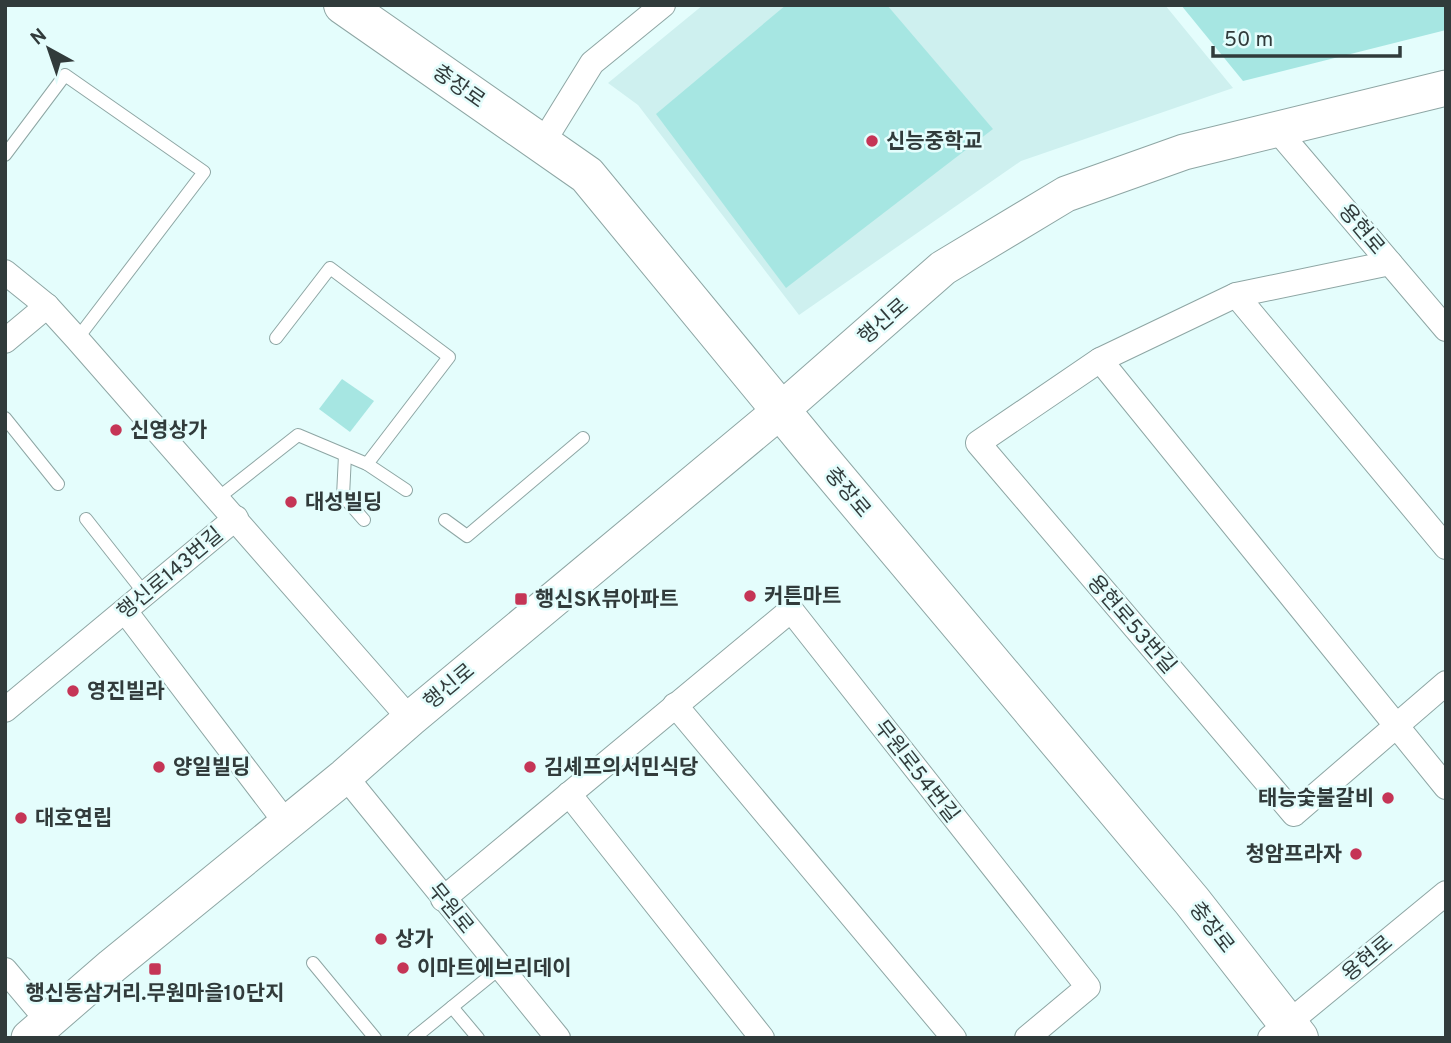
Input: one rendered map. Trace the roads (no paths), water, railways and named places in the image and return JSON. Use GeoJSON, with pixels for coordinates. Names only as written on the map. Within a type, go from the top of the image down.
{"type":"FeatureCollection","features":[{"type":"Feature","properties":{"kind":"main road","name":"충장로"},"geometry":{"type":"LineString","coordinates":[[343,5],[587,175],[780,411],[1192,901],[1286,1033]]}},
{"type":"Feature","properties":{"kind":"main road","name":"행신로"},"geometry":{"type":"LineString","coordinates":[[38,1029],[780,411],[943,268],[1066,194],[1184,152],[1446,88]]}},
{"type":"Feature","properties":{"kind":"street"},"geometry":{"type":"LineString","coordinates":[[542,144],[592,63],[663,5]]}},
{"type":"Feature","properties":{"kind":"street","name":"용현로"},"geometry":{"type":"LineString","coordinates":[[1278,130],[1446,328]]}},
{"type":"Feature","properties":{"kind":"street","name":"용현로53번길"},"geometry":{"type":"LineString","coordinates":[[1390,263],[1236,295],[1100,360],[978,443],[1294,814],[1446,683]]}},
{"type":"Feature","properties":{"kind":"street","name":"행신로143번길"},"geometry":{"type":"LineString","coordinates":[[5,710],[236,518],[47,306],[10,282]]}},
{"type":"Feature","properties":{"kind":"street"},"geometry":{"type":"LineString","coordinates":[[1236,295],[1446,547]]}},
{"type":"Feature","properties":{"kind":"street"},"geometry":{"type":"LineString","coordinates":[[5,341],[47,306]]}},
{"type":"Feature","properties":{"kind":"street"},"geometry":{"type":"LineString","coordinates":[[1100,360],[1446,787]]}},
{"type":"Feature","properties":{"kind":"street","name":"행신로"},"geometry":{"type":"LineString","coordinates":[[236,518],[410,719]]}},
{"type":"Feature","properties":{"kind":"street","name":"무원로54번길"},"geometry":{"type":"LineString","coordinates":[[443,899],[791,610],[1088,987],[1027,1038]]}},
{"type":"Feature","properties":{"kind":"street"},"geometry":{"type":"LineString","coordinates":[[125,611],[287,824]]}},
{"type":"Feature","properties":{"kind":"street"},"geometry":{"type":"LineString","coordinates":[[675,705],[954,1038]]}},
{"type":"Feature","properties":{"kind":"street","name":"무원로"},"geometry":{"type":"LineString","coordinates":[[345,776],[558,1038]]}},
{"type":"Feature","properties":{"kind":"street"},"geometry":{"type":"LineString","coordinates":[[569,794],[762,1038]]}},
{"type":"Feature","properties":{"kind":"street","name":"용현로"},"geometry":{"type":"LineString","coordinates":[[1286,1033],[1446,893]]}},
{"type":"Feature","properties":{"kind":"street"},"geometry":{"type":"LineString","coordinates":[[5,970],[38,1029]]}},
{"type":"Feature","properties":{"kind":"lane"},"geometry":{"type":"LineString","coordinates":[[5,155],[65,75],[204,172],[77,339]]}},
{"type":"Feature","properties":{"kind":"lane"},"geometry":{"type":"LineString","coordinates":[[276,338],[330,268],[449,357],[367,464]]}},
{"type":"Feature","properties":{"kind":"lane"},"geometry":{"type":"LineString","coordinates":[[5,418],[58,484]]}},
{"type":"Feature","properties":{"kind":"lane"},"geometry":{"type":"LineString","coordinates":[[218,498],[298,435],[367,464],[405,490]]}},
{"type":"Feature","properties":{"kind":"lane"},"geometry":{"type":"LineString","coordinates":[[445,520],[467,536],[583,438]]}},
{"type":"Feature","properties":{"kind":"lane"},"geometry":{"type":"LineString","coordinates":[[345,454],[343,496],[364,520]]}},
{"type":"Feature","properties":{"kind":"lane"},"geometry":{"type":"LineString","coordinates":[[86,519],[145,594]]}},
{"type":"Feature","properties":{"kind":"lane"},"geometry":{"type":"LineString","coordinates":[[313,962],[375,1038]]}},
{"type":"Feature","properties":{"kind":"lane"},"geometry":{"type":"LineString","coordinates":[[414,1038],[500,968]]}},
{"type":"Feature","properties":{"kind":"lane"},"geometry":{"type":"LineString","coordinates":[[453,1007],[478,1038]]}},
{"type":"Feature","properties":{"kind":"place","name":"신능중학교"},"geometry":{"type":"Point","coordinates":[872,141]}},
{"type":"Feature","properties":{"kind":"place","name":"신영상가"},"geometry":{"type":"Point","coordinates":[116,430]}},
{"type":"Feature","properties":{"kind":"place","name":"대성빌딩"},"geometry":{"type":"Point","coordinates":[291,502]}},
{"type":"Feature","properties":{"kind":"place","name":"커튼마트"},"geometry":{"type":"Point","coordinates":[750,596]}},
{"type":"Feature","properties":{"kind":"place","name":"행신SK뷰아파트"},"geometry":{"type":"Point","coordinates":[521,599]}},
{"type":"Feature","properties":{"kind":"place","name":"영진빌라"},"geometry":{"type":"Point","coordinates":[73,691]}},
{"type":"Feature","properties":{"kind":"place","name":"양일빌딩"},"geometry":{"type":"Point","coordinates":[159,767]}},
{"type":"Feature","properties":{"kind":"place","name":"김셰프의서민식당"},"geometry":{"type":"Point","coordinates":[530,767]}},
{"type":"Feature","properties":{"kind":"place","name":"태능숯불갈비"},"geometry":{"type":"Point","coordinates":[1388,798]}},
{"type":"Feature","properties":{"kind":"place","name":"대호연립"},"geometry":{"type":"Point","coordinates":[21,818]}},
{"type":"Feature","properties":{"kind":"place","name":"청암프라자"},"geometry":{"type":"Point","coordinates":[1356,854]}},
{"type":"Feature","properties":{"kind":"place","name":"상가"},"geometry":{"type":"Point","coordinates":[381,939]}},
{"type":"Feature","properties":{"kind":"place","name":"이마트에브리데이"},"geometry":{"type":"Point","coordinates":[403,968]}},
{"type":"Feature","properties":{"kind":"place","name":"행신동삼거리.무원마을10단지"},"geometry":{"type":"Point","coordinates":[155,969]}}]}
